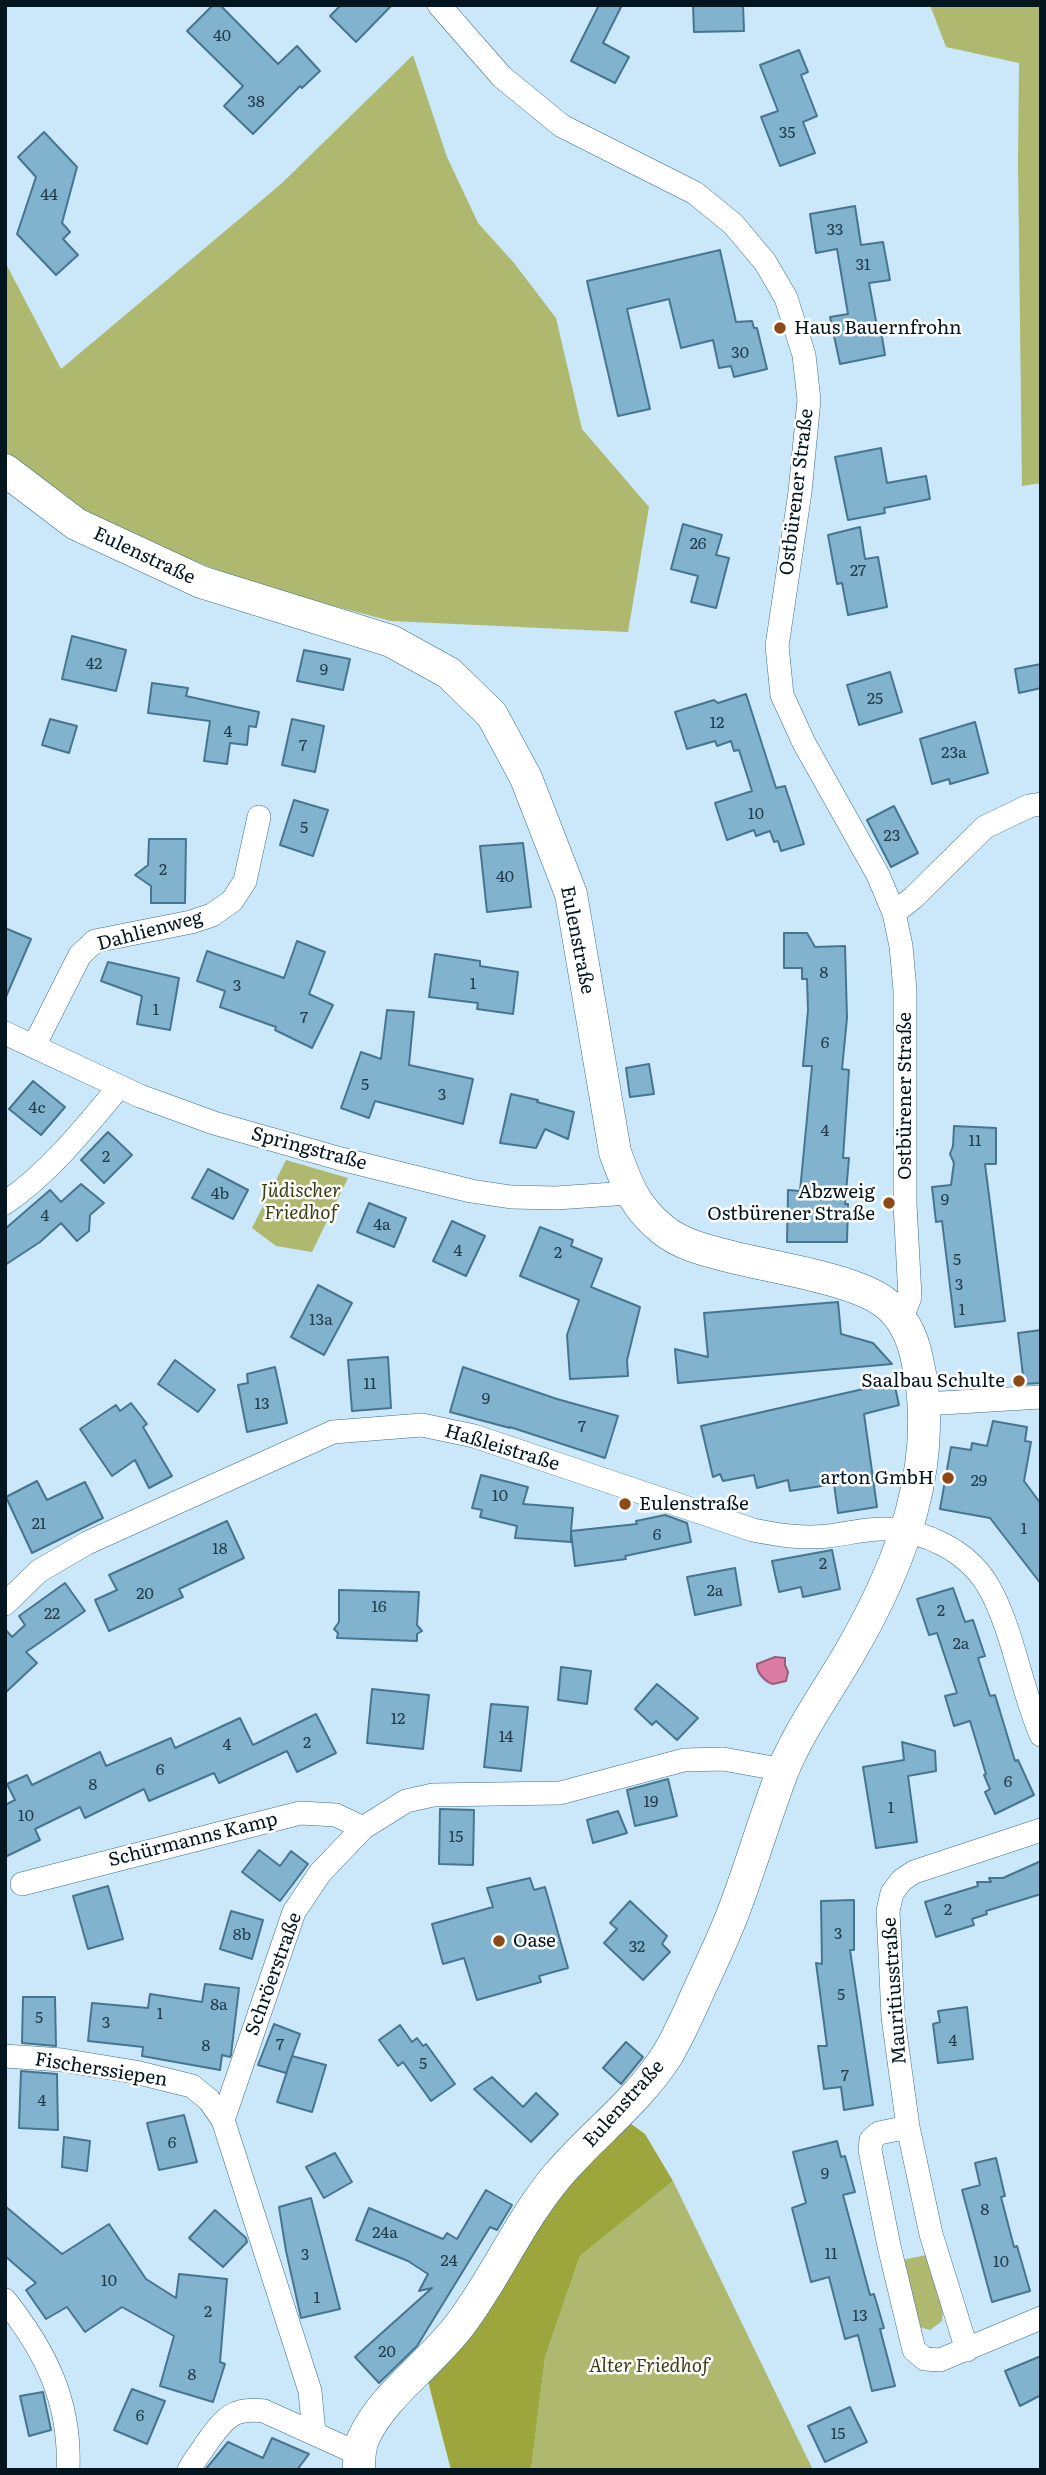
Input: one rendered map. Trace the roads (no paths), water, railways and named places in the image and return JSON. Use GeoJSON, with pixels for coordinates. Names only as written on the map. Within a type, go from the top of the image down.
{"type":"FeatureCollection","features":[{"type":"Feature","properties":{"kind":"main road","name":"Eulenstraße"},"geometry":{"type":"LineString","coordinates":[[5,470],[76,524],[201,582],[391,642],[449,673],[492,715],[526,778],[570,894],[615,1152],[629,1193],[665,1232],[682,1241],[704,1250],[849,1285],[885,1302],[901,1320],[917,1357],[925,1404],[923,1448],[907,1532],[886,1582],[852,1649],[798,1739],[784,1770],[733,1915],[666,2056],[619,2115],[558,2175],[524,2222],[462,2323],[387,2404],[363,2439],[359,2462]]}},
{"type":"Feature","properties":{"kind":"street","name":"Ostbürener Straße"},"geometry":{"type":"LineString","coordinates":[[439,5],[502,77],[562,126],[695,193],[733,224],[765,262],[786,298],[804,355],[809,400],[800,492],[776,646],[782,695],[804,743],[878,875],[894,913],[905,990],[905,1204],[909,1297],[901,1320]]}},
{"type":"Feature","properties":{"kind":"street"},"geometry":{"type":"LineString","coordinates":[[894,913],[914,898],[985,827],[1029,806],[1041,804]]}},
{"type":"Feature","properties":{"kind":"street","name":"Dahlienweg"},"geometry":{"type":"LineString","coordinates":[[34,1046],[80,955],[95,941],[191,922],[212,915],[232,901],[245,881],[260,817]]}},
{"type":"Feature","properties":{"kind":"street","name":"Springstraße"},"geometry":{"type":"LineString","coordinates":[[5,1033],[119,1087],[214,1123],[341,1159],[471,1191],[511,1197],[556,1198],[629,1193]]}},
{"type":"Feature","properties":{"kind":"street"},"geometry":{"type":"LineString","coordinates":[[5,1203],[34,1181],[119,1087]]}},
{"type":"Feature","properties":{"kind":"street"},"geometry":{"type":"LineString","coordinates":[[925,1404],[1041,1397]]}},
{"type":"Feature","properties":{"kind":"street","name":"Haßleistraße"},"geometry":{"type":"LineString","coordinates":[[5,1604],[39,1571],[87,1543],[333,1432],[422,1425],[474,1437],[753,1530],[791,1537],[885,1529],[907,1532],[942,1543],[968,1562],[987,1584],[1004,1623],[1041,1735]]}},
{"type":"Feature","properties":{"kind":"street","name":"Schröerstraße"},"geometry":{"type":"LineString","coordinates":[[222,2120],[293,1912],[320,1873],[363,1828],[406,1801],[433,1794],[560,1793],[684,1760],[723,1759],[784,1770]]}},
{"type":"Feature","properties":{"kind":"street","name":"Schürmanns Kamp"},"geometry":{"type":"LineString","coordinates":[[22,1884],[300,1813],[336,1815],[363,1828]]}},
{"type":"Feature","properties":{"kind":"street","name":"Mauritiusstraße"},"geometry":{"type":"LineString","coordinates":[[967,2350],[930,2234],[908,2127],[893,2017],[888,1911],[892,1894],[902,1880],[914,1872],[1041,1830]]}},
{"type":"Feature","properties":{"kind":"street","name":"Fischerssiepen"},"geometry":{"type":"LineString","coordinates":[[5,2056],[62,2060],[192,2086],[209,2100],[222,2120]]}},
{"type":"Feature","properties":{"kind":"street"},"geometry":{"type":"LineString","coordinates":[[222,2120],[310,2392],[314,2433]]}},
{"type":"Feature","properties":{"kind":"street"},"geometry":{"type":"LineString","coordinates":[[908,2127],[879,2133],[871,2140],[870,2150],[914,2350],[925,2359],[940,2360],[1041,2318]]}},
{"type":"Feature","properties":{"kind":"street"},"geometry":{"type":"LineString","coordinates":[[5,2300],[22,2322],[59,2390],[65,2423],[68,2470]]}},
{"type":"Feature","properties":{"kind":"street"},"geometry":{"type":"LineString","coordinates":[[189,2470],[223,2420],[249,2409],[264,2411],[314,2433],[359,2462]]}},
{"type":"Feature","properties":{"kind":"place","name":"Haus Bauernfrohn"},"geometry":{"type":"Point","coordinates":[780,328]}},
{"type":"Feature","properties":{"kind":"place","name":"Abzweig Ostbürener Straße"},"geometry":{"type":"Point","coordinates":[889,1203]}},
{"type":"Feature","properties":{"kind":"place","name":"Saalbau Schulte"},"geometry":{"type":"Point","coordinates":[1019,1381]}},
{"type":"Feature","properties":{"kind":"place","name":"arton GmbH"},"geometry":{"type":"Point","coordinates":[948,1478]}},
{"type":"Feature","properties":{"kind":"place","name":"Eulenstraße"},"geometry":{"type":"Point","coordinates":[625,1504]}},
{"type":"Feature","properties":{"kind":"place","name":"Oase"},"geometry":{"type":"Point","coordinates":[499,1941]}},
{"type":"Feature","properties":{"kind":"park label","name":"Jüdischer Friedhof"},"geometry":{"type":"Point","coordinates":[301,1202]}},
{"type":"Feature","properties":{"kind":"park label","name":"Alter Friedhof"},"geometry":{"type":"Point","coordinates":[649,2366]}}]}
